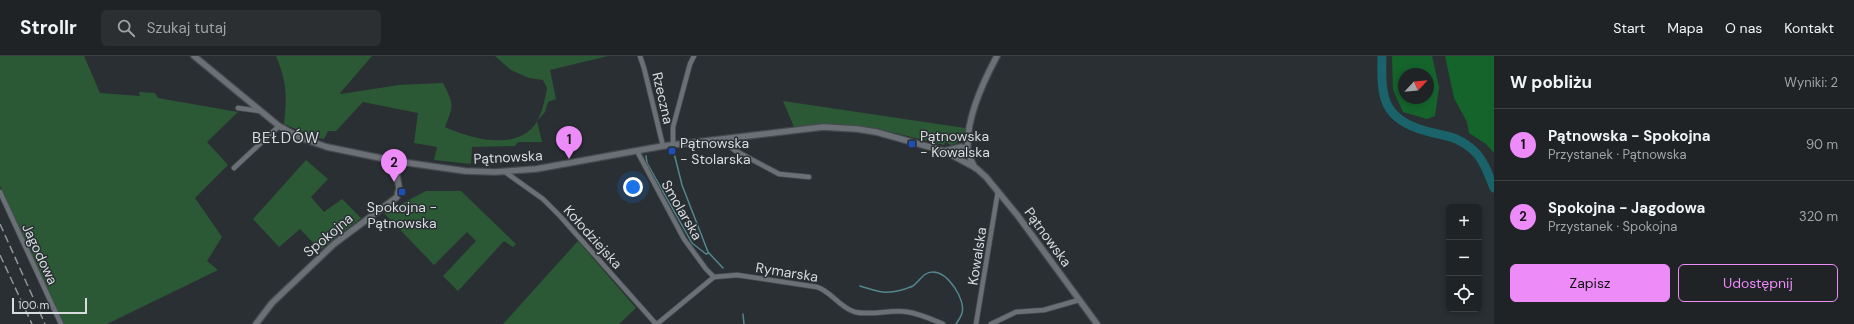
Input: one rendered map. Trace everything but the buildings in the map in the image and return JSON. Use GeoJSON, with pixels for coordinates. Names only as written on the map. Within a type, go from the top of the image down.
{"type":"FeatureCollection","features":[{"type":"Feature","properties":{"kind":"street","name":"Pątnowska"},"geometry":{"type":"LineString","coordinates":[[194,56],[279,126],[301,138],[327,147],[465,171],[505,172],[536,169],[663,146],[808,129],[838,127],[876,132],[944,151],[976,168]]}},
{"type":"Feature","properties":{"kind":"street","name":"Rzeczna"},"geometry":{"type":"LineString","coordinates":[[640,56],[663,146]]}},
{"type":"Feature","properties":{"kind":"street"},"geometry":{"type":"LineString","coordinates":[[673,145],[673,127],[690,64],[694,56]]}},
{"type":"Feature","properties":{"kind":"street"},"geometry":{"type":"LineString","coordinates":[[967,139],[955,153],[959,159],[967,158],[967,139],[979,94],[998,56]]}},
{"type":"Feature","properties":{"kind":"street"},"geometry":{"type":"LineString","coordinates":[[238,108],[260,111]]}},
{"type":"Feature","properties":{"kind":"street"},"geometry":{"type":"LineString","coordinates":[[234,168],[269,138],[279,126]]}},
{"type":"Feature","properties":{"kind":"street"},"geometry":{"type":"LineString","coordinates":[[723,139],[734,150],[779,174],[809,177]]}},
{"type":"Feature","properties":{"kind":"street","name":"Pątnowska"},"geometry":{"type":"LineString","coordinates":[[944,151],[959,148]]}},
{"type":"Feature","properties":{"kind":"street"},"geometry":{"type":"LineString","coordinates":[[959,148],[965,148],[968,152]]}},
{"type":"Feature","properties":{"kind":"street","name":"Smolarska"},"geometry":{"type":"LineString","coordinates":[[637,151],[684,239],[706,269],[714,277]]}},
{"type":"Feature","properties":{"kind":"street","name":"Pątnowska"},"geometry":{"type":"LineString","coordinates":[[968,152],[976,168],[998,191],[1097,324]]}},
{"type":"Feature","properties":{"kind":"street","name":"Spokojna"},"geometry":{"type":"LineString","coordinates":[[256,324],[272,303],[334,244],[397,197],[399,188],[395,160]]}},
{"type":"Feature","properties":{"kind":"street","name":"Kołodziejska"},"geometry":{"type":"LineString","coordinates":[[505,172],[543,199],[560,216],[657,324]]}},
{"type":"Feature","properties":{"kind":"street","name":"Kowalska"},"geometry":{"type":"LineString","coordinates":[[976,324],[998,191]]}},
{"type":"Feature","properties":{"kind":"street","name":"Jagodowa"},"geometry":{"type":"LineString","coordinates":[[0,192],[61,324]]}},
{"type":"Feature","properties":{"kind":"street","name":"Rymarska"},"geometry":{"type":"LineString","coordinates":[[714,277],[737,275],[817,287],[826,290],[849,310],[870,313],[907,312],[927,317],[943,324]]}},
{"type":"Feature","properties":{"kind":"street"},"geometry":{"type":"LineString","coordinates":[[657,324],[714,277]]}},
{"type":"Feature","properties":{"kind":"street"},"geometry":{"type":"LineString","coordinates":[[992,324],[1016,312],[1044,310],[1079,300]]}},
{"type":"Feature","properties":{"kind":"green space"},"geometry":{"type":"Polygon","coordinates":[[[0,56],[84,56],[100,93],[140,96],[139,92],[155,93],[158,98],[238,112],[207,142],[228,165],[195,198],[222,237],[207,261],[218,270],[107,324],[63,324],[0,186],[0,56]]]}},
{"type":"Feature","properties":{"kind":"green space"},"geometry":{"type":"Polygon","coordinates":[[[276,56],[372,56],[340,93],[341,94],[399,85],[443,83],[452,105],[445,127],[478,138],[503,140],[515,138],[525,134],[537,121],[542,142],[518,142],[515,146],[472,147],[471,164],[434,160],[437,147],[414,143],[418,113],[363,102],[336,131],[328,131],[324,139],[312,136],[284,124],[286,105],[285,89],[280,65],[276,56]]]}},
{"type":"Feature","properties":{"kind":"green space"},"geometry":{"type":"Polygon","coordinates":[[[495,56],[608,56],[550,70],[556,99],[548,102],[545,112],[537,121],[541,113],[547,88],[543,80],[529,78],[511,70],[495,56]]]}},
{"type":"Feature","properties":{"kind":"green space"},"geometry":{"type":"Polygon","coordinates":[[[1392,56],[1432,56],[1439,87],[1435,116],[1427,119],[1403,112],[1399,104],[1434,104],[1434,68],[1398,68],[1398,101],[1393,90],[1392,56]]]}},
{"type":"Feature","properties":{"kind":"green space"},"geometry":{"type":"Polygon","coordinates":[[[1445,56],[1494,56],[1494,153],[1486,144],[1469,133],[1467,122],[1454,98],[1445,56]]]}},
{"type":"Feature","properties":{"kind":"green space"},"geometry":{"type":"Polygon","coordinates":[[[783,101],[965,128],[965,131],[963,137],[957,143],[951,145],[945,142],[944,145],[869,128],[827,125],[794,127],[783,101]]]}},
{"type":"Feature","properties":{"kind":"green space"},"geometry":{"type":"Polygon","coordinates":[[[306,160],[328,179],[311,197],[324,212],[342,199],[361,218],[320,250],[300,229],[279,247],[253,219],[306,160]]]}},
{"type":"Feature","properties":{"kind":"green space"},"geometry":{"type":"Polygon","coordinates":[[[426,191],[461,191],[516,244],[513,247],[504,241],[458,291],[443,276],[476,241],[467,232],[434,265],[384,213],[426,191]]]}},
{"type":"Feature","properties":{"kind":"green space"},"geometry":{"type":"Polygon","coordinates":[[[578,241],[636,308],[619,324],[503,324],[578,241]]]}},
{"type":"Feature","properties":{"kind":"waterway"},"geometry":{"type":"LineString","coordinates":[[1382,56],[1382,83],[1384,95],[1392,113],[1400,120],[1411,126],[1451,137],[1468,146],[1481,159],[1494,188]]}},
{"type":"Feature","properties":{"kind":"waterway"},"geometry":{"type":"LineString","coordinates":[[674,153],[682,185],[708,252],[723,268]]}},
{"type":"Feature","properties":{"kind":"waterway"},"geometry":{"type":"LineString","coordinates":[[646,156],[647,163],[692,243],[706,254],[709,253]]}},
{"type":"Feature","properties":{"kind":"waterway"},"geometry":{"type":"LineString","coordinates":[[860,286],[877,291],[892,292],[913,286],[927,273],[939,273],[950,282],[959,294],[963,308],[956,324]]}},
{"type":"Feature","properties":{"kind":"waterway"},"geometry":{"type":"LineString","coordinates":[[743,314],[744,324]]}},
{"type":"Feature","properties":{"kind":"railway"},"geometry":{"type":"LineString","coordinates":[[0,224],[45,324]]}},
{"type":"Feature","properties":{"kind":"railway"},"geometry":{"type":"LineString","coordinates":[[0,255],[32,324]]}},
{"type":"Feature","properties":{"kind":"place","name":"Pątnowska - Kowalska"},"geometry":{"type":"Point","coordinates":[912,144]}},
{"type":"Feature","properties":{"kind":"place","name":"Pątnowska - Stolarska"},"geometry":{"type":"Point","coordinates":[672,151]}},
{"type":"Feature","properties":{"kind":"place","name":"Pątnowska - Spokojna"},"geometry":{"type":"Point","coordinates":[569,159]}},
{"type":"Feature","properties":{"kind":"place","name":"Spokojna - Jagodowa"},"geometry":{"type":"Point","coordinates":[394,182]}},
{"type":"Feature","properties":{"kind":"place","name":"Spokojna - Pątnowska"},"geometry":{"type":"Point","coordinates":[402,192]}},
{"type":"Feature","properties":{"kind":"district","name":"BEŁDÓW"},"geometry":{"type":"Point","coordinates":[286,138]}}]}
